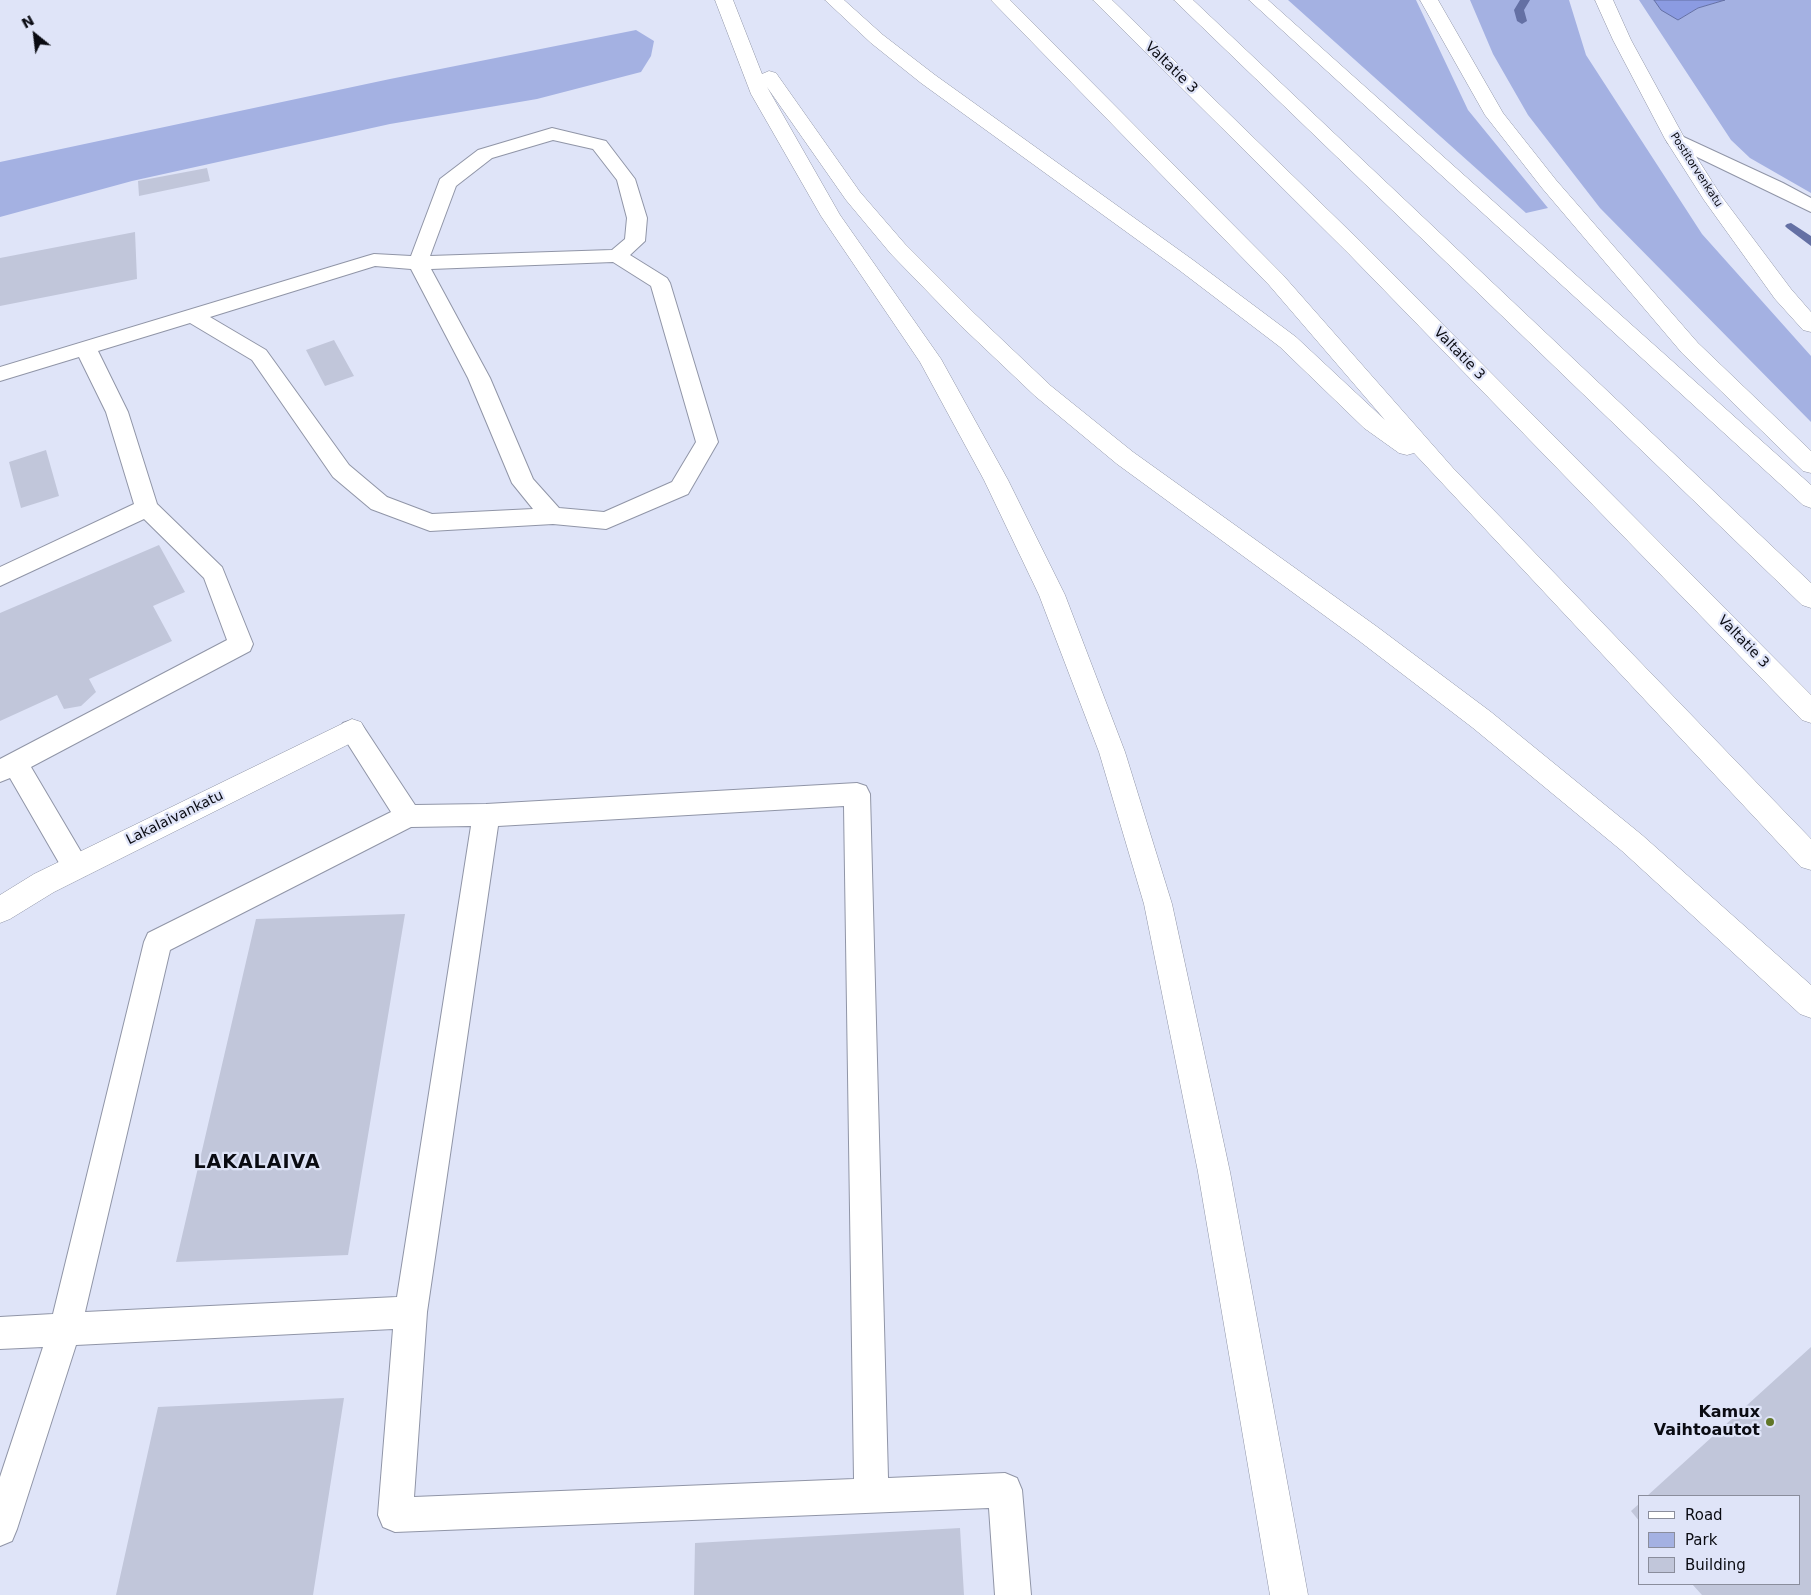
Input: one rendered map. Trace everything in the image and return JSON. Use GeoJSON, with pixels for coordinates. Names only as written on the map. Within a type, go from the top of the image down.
{"type":"FeatureCollection","features":[{"type":"Feature","properties":{"kind":"main road"},"geometry":{"type":"LineString","coordinates":[[724,0],[760,94],[831,216],[930,359],[996,480],[1052,596],[1112,752],[1158,904],[1214,1172],[1289,1595]]}},
{"type":"Feature","properties":{"kind":"main road"},"geometry":{"type":"LineString","coordinates":[[834,0],[877,39],[928,79],[1186,265],[1288,342],[1372,422],[1445,474]]}},
{"type":"Feature","properties":{"kind":"main road"},"geometry":{"type":"LineString","coordinates":[[1000,0],[1276,280],[1445,474],[1811,858]]}},
{"type":"Feature","properties":{"kind":"main road","name":"Valtatie 3"},"geometry":{"type":"LineString","coordinates":[[1102,0],[1356,249],[1811,712]]}},
{"type":"Feature","properties":{"kind":"main road"},"geometry":{"type":"LineString","coordinates":[[1183,0],[1811,598]]}},
{"type":"Feature","properties":{"kind":"main road"},"geometry":{"type":"LineString","coordinates":[[1258,0],[1811,499]]}},
{"type":"Feature","properties":{"kind":"main road"},"geometry":{"type":"LineString","coordinates":[[1429,0],[1494,115],[1549,184],[1690,348],[1811,466]]}},
{"type":"Feature","properties":{"kind":"main road","name":"Postitorvenkatu"},"geometry":{"type":"LineString","coordinates":[[1604,0],[1622,40],[1674,139],[1714,200],[1783,294],[1811,325]]}},
{"type":"Feature","properties":{"kind":"main road"},"geometry":{"type":"LineString","coordinates":[[738,33],[853,196],[891,242],[967,319],[1043,391],[1125,458],[1367,633],[1482,720],[1632,843],[1811,1004]]}},
{"type":"Feature","properties":{"kind":"main road","name":"Lakalaivankatu"},"geometry":{"type":"LineString","coordinates":[[0,910],[76,867],[352,730]]}},
{"type":"Feature","properties":{"kind":"lane"},"geometry":{"type":"LineString","coordinates":[[553,516],[523,483],[479,378],[418,263],[447,183],[485,154],[552,134],[599,145],[626,179],[637,218],[635,241],[617,256]]}},
{"type":"Feature","properties":{"kind":"lane"},"geometry":{"type":"LineString","coordinates":[[1674,139],[1776,187],[1811,206]]}},
{"type":"Feature","properties":{"kind":"lane"},"geometry":{"type":"LineString","coordinates":[[0,374],[85,347],[191,315],[374,260],[418,263],[617,256],[660,283],[707,442],[680,488],[606,521],[553,516],[430,523],[379,503],[341,470],[259,355],[191,315]]}},
{"type":"Feature","properties":{"kind":"lane"},"geometry":{"type":"LineString","coordinates":[[76,867],[8,767],[241,644],[214,573],[147,508],[117,412],[85,347]]}},
{"type":"Feature","properties":{"kind":"lane"},"geometry":{"type":"LineString","coordinates":[[0,577],[147,508]]}},
{"type":"Feature","properties":{"kind":"lane"},"geometry":{"type":"LineString","coordinates":[[352,730],[408,816]]}},
{"type":"Feature","properties":{"kind":"lane"},"geometry":{"type":"LineString","coordinates":[[0,1529],[65,1330],[158,942],[408,816],[486,815],[857,794],[871,1495]]}},
{"type":"Feature","properties":{"kind":"lane"},"geometry":{"type":"LineString","coordinates":[[486,815],[411,1312],[396,1515],[1005,1490],[1013,1595]]}},
{"type":"Feature","properties":{"kind":"lane"},"geometry":{"type":"LineString","coordinates":[[0,1333],[411,1312]]}},
{"type":"Feature","properties":{"kind":"green space"},"geometry":{"type":"Polygon","coordinates":[[[1288,0],[1416,0],[1468,110],[1548,208],[1526,213],[1288,0]]]}},
{"type":"Feature","properties":{"kind":"green space"},"geometry":{"type":"Polygon","coordinates":[[[1470,0],[1569,0],[1586,55],[1702,234],[1811,356],[1811,422],[1600,208],[1528,115],[1493,54],[1470,0]]]}},
{"type":"Feature","properties":{"kind":"green space"},"geometry":{"type":"Polygon","coordinates":[[[1639,0],[1654,0],[1678,20],[1698,8],[1725,0],[1811,0],[1811,193],[1750,158],[1731,140],[1639,0]]]}},
{"type":"Feature","properties":{"kind":"green space"},"geometry":{"type":"Polygon","coordinates":[[[636,30],[654,41],[651,56],[641,72],[537,99],[390,124],[132,181],[0,217],[0,162],[390,79],[636,30]]]}},
{"type":"Feature","properties":{"kind":"shaded area"},"geometry":{"type":"Polygon","coordinates":[[[1654,0],[1725,0],[1698,8],[1678,20],[1661,10],[1654,0]]]}},
{"type":"Feature","properties":{"kind":"building"},"geometry":{"type":"Polygon","coordinates":[[[207,168],[210,181],[139,196],[138,181],[207,168]]]}},
{"type":"Feature","properties":{"kind":"building"},"geometry":{"type":"Polygon","coordinates":[[[135,232],[137,279],[0,306],[0,258],[135,232]]]}},
{"type":"Feature","properties":{"kind":"building"},"geometry":{"type":"Polygon","coordinates":[[[334,340],[354,376],[325,386],[306,350],[334,340]]]}},
{"type":"Feature","properties":{"kind":"building"},"geometry":{"type":"Polygon","coordinates":[[[46,450],[59,496],[21,508],[9,462],[46,450]]]}},
{"type":"Feature","properties":{"kind":"building"},"geometry":{"type":"Polygon","coordinates":[[[159,545],[185,592],[153,606],[172,641],[89,679],[96,692],[81,706],[64,709],[57,695],[0,721],[0,613],[159,545]]]}},
{"type":"Feature","properties":{"kind":"building"},"geometry":{"type":"Polygon","coordinates":[[[405,914],[348,1255],[176,1262],[256,919],[405,914]]]}},
{"type":"Feature","properties":{"kind":"building","name":"Kamux Vaihtoautot"},"geometry":{"type":"Polygon","coordinates":[[[1811,1347],[1811,1595],[1702,1595],[1693,1585],[1801,1585],[1801,1495],[1648,1495],[1811,1347]]]}},
{"type":"Feature","properties":{"kind":"building"},"geometry":{"type":"Polygon","coordinates":[[[344,1398],[313,1595],[116,1595],[158,1407],[344,1398]]]}},
{"type":"Feature","properties":{"kind":"building"},"geometry":{"type":"Polygon","coordinates":[[[1638,1505],[1638,1520],[1631,1511],[1638,1505]]]}},
{"type":"Feature","properties":{"kind":"building"},"geometry":{"type":"Polygon","coordinates":[[[960,1528],[964,1595],[694,1595],[695,1543],[960,1528]]]}},
{"type":"Feature","properties":{"kind":"waterway"},"geometry":{"type":"LineString","coordinates":[[1522,21],[1519,10],[1525,0]]}},
{"type":"Feature","properties":{"kind":"waterway"},"geometry":{"type":"LineString","coordinates":[[1791,226],[1811,242]]}},
{"type":"Feature","properties":{"kind":"place","name":"Kamux Vaihtoautot"},"geometry":{"type":"Point","coordinates":[1770,1422]}},
{"type":"Feature","properties":{"kind":"district","name":"LAKALAIVA"},"geometry":{"type":"Point","coordinates":[257,1163]}}]}
